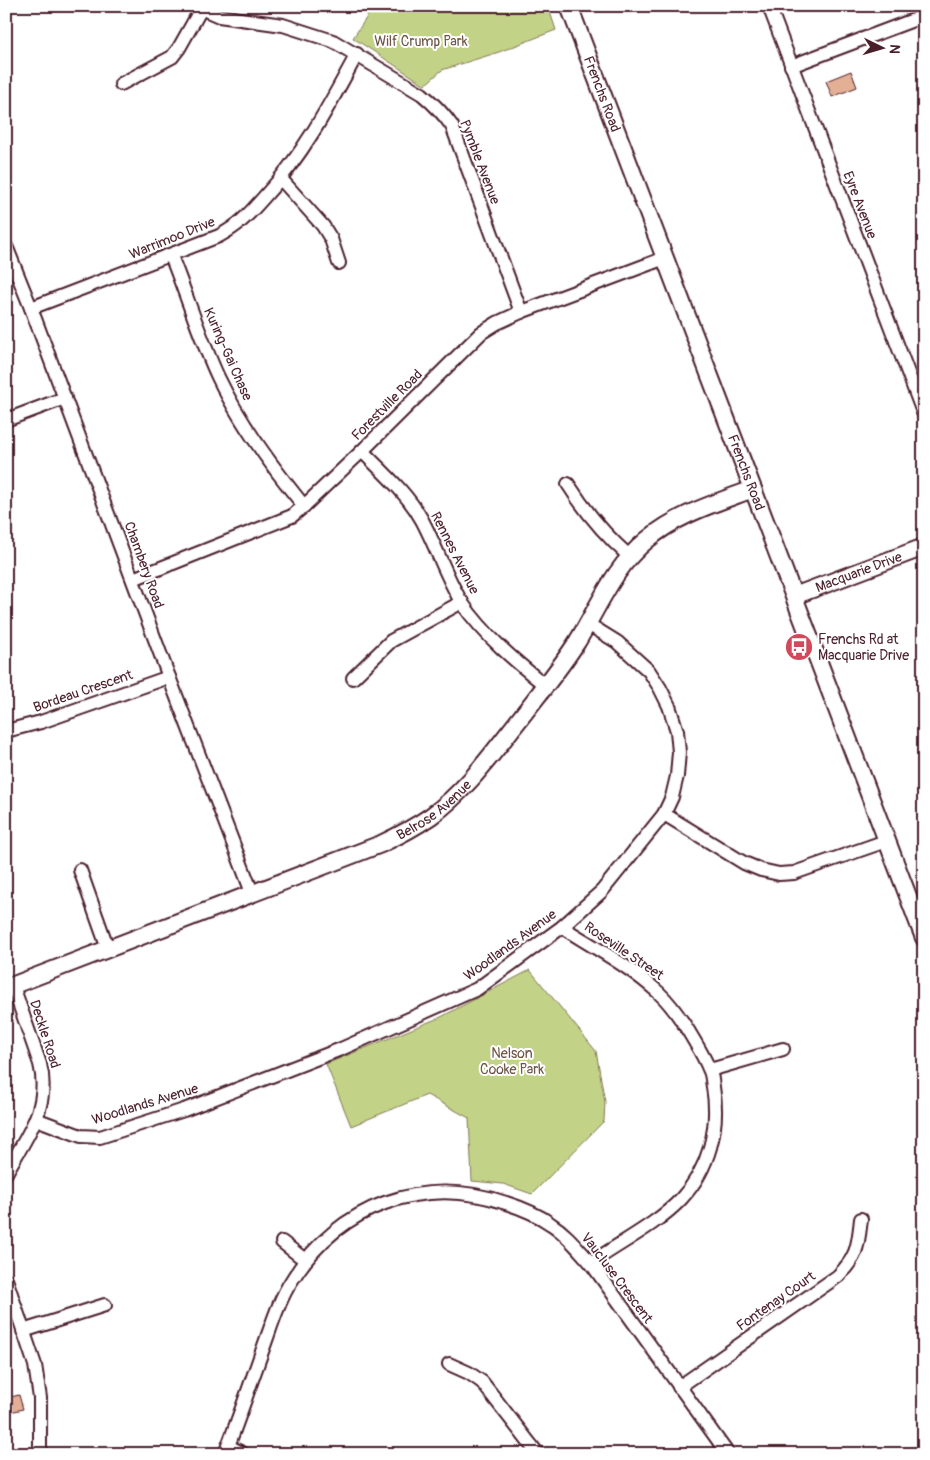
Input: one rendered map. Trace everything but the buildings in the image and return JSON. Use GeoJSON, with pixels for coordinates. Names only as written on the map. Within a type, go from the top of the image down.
{"type":"FeatureCollection","features":[{"type":"Feature","properties":{"kind":"street","name":"Frenchs Road"},"geometry":{"type":"LineString","coordinates":[[569,6],[886,841],[920,916],[924,938]]}},
{"type":"Feature","properties":{"kind":"street","name":"Eyre Avenue"},"geometry":{"type":"LineString","coordinates":[[769,6],[924,415]]}},
{"type":"Feature","properties":{"kind":"street"},"geometry":{"type":"LineString","coordinates":[[121,84],[172,57],[180,48],[198,8]]}},
{"type":"Feature","properties":{"kind":"street","name":"Pymble Avenue"},"geometry":{"type":"LineString","coordinates":[[198,8],[219,16],[283,25],[333,41],[422,94],[444,114],[452,126],[521,312]]}},
{"type":"Feature","properties":{"kind":"street"},"geometry":{"type":"LineString","coordinates":[[791,66],[924,16]]}},
{"type":"Feature","properties":{"kind":"street","name":"Warrimoo Drive"},"geometry":{"type":"LineString","coordinates":[[31,308],[171,256],[219,236],[246,219],[281,179],[321,122],[357,54]]}},
{"type":"Feature","properties":{"kind":"street"},"geometry":{"type":"LineString","coordinates":[[281,179],[323,226],[331,239],[340,263]]}},
{"type":"Feature","properties":{"kind":"street","name":"Chambery Road"},"geometry":{"type":"LineString","coordinates":[[7,250],[31,308],[253,895]]}},
{"type":"Feature","properties":{"kind":"street","name":"Kuring-Gai Chase"},"geometry":{"type":"LineString","coordinates":[[171,256],[218,376],[236,410],[290,489],[304,506]]}},
{"type":"Feature","properties":{"kind":"street","name":"Forestville Road"},"geometry":{"type":"LineString","coordinates":[[133,579],[276,524],[292,516],[362,451],[481,333],[497,323],[521,312],[665,258]]}},
{"type":"Feature","properties":{"kind":"street"},"geometry":{"type":"LineString","coordinates":[[6,420],[65,398]]}},
{"type":"Feature","properties":{"kind":"street","name":"Rennes Avenue"},"geometry":{"type":"LineString","coordinates":[[362,451],[400,488],[410,501],[422,521],[462,602],[488,636],[546,686]]}},
{"type":"Feature","properties":{"kind":"street"},"geometry":{"type":"LineString","coordinates":[[568,484],[579,502],[611,540],[629,556]]}},
{"type":"Feature","properties":{"kind":"street","name":"Belrose Avenue"},"geometry":{"type":"LineString","coordinates":[[10,987],[253,895],[381,844],[407,831],[432,815],[458,793],[481,769],[546,686],[588,624],[612,579],[629,556],[665,526],[684,515],[753,489]]}},
{"type":"Feature","properties":{"kind":"street","name":"Macquarie Drive"},"geometry":{"type":"LineString","coordinates":[[794,596],[924,547]]}},
{"type":"Feature","properties":{"kind":"street"},"geometry":{"type":"LineString","coordinates":[[352,678],[391,641],[462,602]]}},
{"type":"Feature","properties":{"kind":"street","name":"Woodlands Avenue"},"geometry":{"type":"LineString","coordinates":[[36,1119],[81,1136],[100,1137],[184,1110],[341,1049],[477,989],[562,927],[602,891],[664,814],[672,797],[677,776],[679,752],[676,730],[669,706],[660,688],[648,671],[617,642],[588,624]]}},
{"type":"Feature","properties":{"kind":"street","name":"Bordeau Crescent"},"geometry":{"type":"LineString","coordinates":[[6,730],[42,722],[169,677]]}},
{"type":"Feature","properties":{"kind":"street"},"geometry":{"type":"LineString","coordinates":[[664,814],[744,863],[761,870],[779,874],[794,873],[886,841]]}},
{"type":"Feature","properties":{"kind":"street"},"geometry":{"type":"LineString","coordinates":[[80,870],[108,949]]}},
{"type":"Feature","properties":{"kind":"street","name":"Roseville Street"},"geometry":{"type":"LineString","coordinates":[[562,927],[637,975],[660,994],[682,1020],[710,1070],[715,1099],[715,1127],[704,1168],[680,1201],[657,1219],[591,1263]]}},
{"type":"Feature","properties":{"kind":"street","name":"Deckle Road"},"geometry":{"type":"LineString","coordinates":[[6,1173],[36,1119],[42,1102],[44,1076],[10,987]]}},
{"type":"Feature","properties":{"kind":"street"},"geometry":{"type":"LineString","coordinates":[[710,1070],[783,1049]]}},
{"type":"Feature","properties":{"kind":"street","name":"Vaucluse Crescent"},"geometry":{"type":"LineString","coordinates":[[227,1450],[276,1312],[290,1282],[305,1260],[323,1240],[367,1210],[390,1201],[417,1194],[442,1191],[491,1198],[534,1214],[566,1235],[591,1263],[728,1454]]}},
{"type":"Feature","properties":{"kind":"street","name":"Fontenay Court"},"geometry":{"type":"LineString","coordinates":[[679,1387],[838,1276],[850,1264],[855,1254],[861,1219]]}},
{"type":"Feature","properties":{"kind":"street"},"geometry":{"type":"LineString","coordinates":[[282,1242],[305,1260]]}},
{"type":"Feature","properties":{"kind":"street"},"geometry":{"type":"LineString","coordinates":[[6,1279],[34,1366],[40,1398],[40,1454]]}},
{"type":"Feature","properties":{"kind":"street"},"geometry":{"type":"LineString","coordinates":[[23,1331],[105,1305]]}},
{"type":"Feature","properties":{"kind":"street"},"geometry":{"type":"LineString","coordinates":[[449,1364],[470,1373],[482,1382],[538,1454]]}},
{"type":"Feature","properties":{"kind":"street"},"geometry":{"type":"LineString","coordinates":[[227,1450],[244,1454]]}},
{"type":"Feature","properties":{"kind":"green space","name":"Wilf Crump Park"},"geometry":{"type":"Polygon","coordinates":[[[374,6],[548,6],[556,30],[499,52],[442,70],[425,85],[353,38],[374,6]]]}},
{"type":"Feature","properties":{"kind":"green space","name":"Nelson Cooke Park"},"geometry":{"type":"Polygon","coordinates":[[[530,970],[596,1051],[605,1102],[604,1121],[532,1194],[503,1184],[472,1181],[469,1118],[427,1095],[351,1126],[326,1064],[441,1017],[530,970]]]}},
{"type":"Feature","properties":{"kind":"place","name":"Frenchs Rd at Macquarie Drive"},"geometry":{"type":"Point","coordinates":[799,647]}}]}
